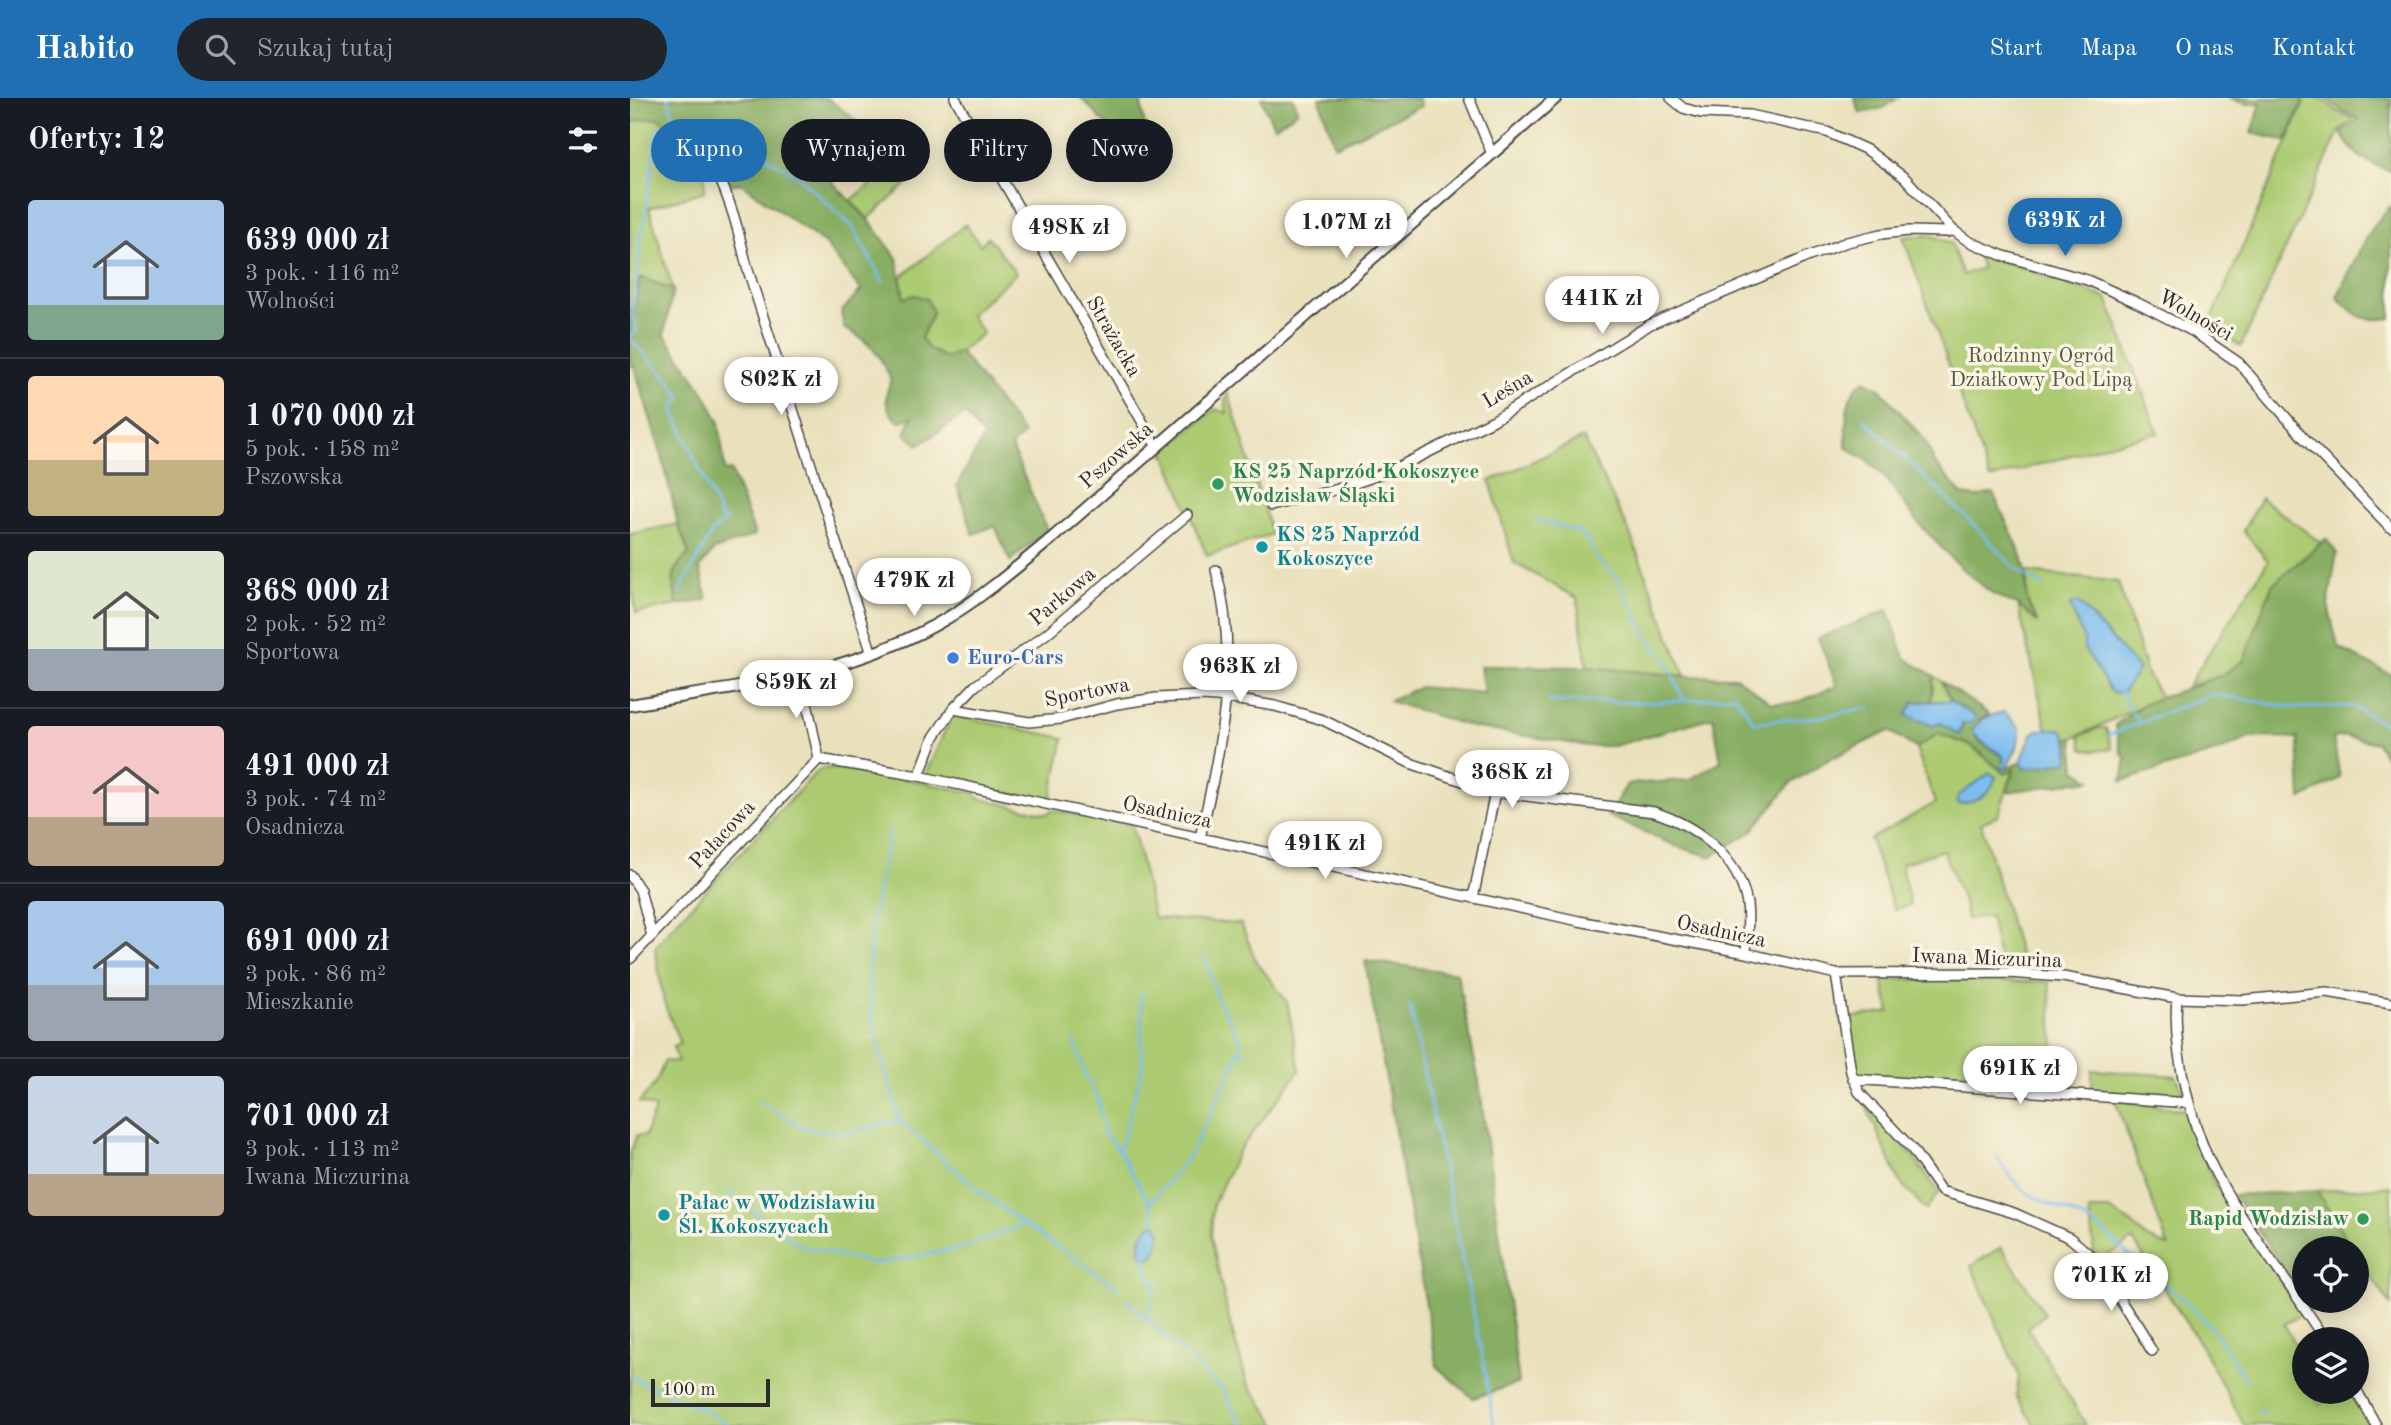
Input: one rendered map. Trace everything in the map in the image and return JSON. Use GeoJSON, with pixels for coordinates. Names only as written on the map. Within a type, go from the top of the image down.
{"type":"FeatureCollection","features":[{"type":"Feature","properties":{"kind":"main road","name":"Pszowska"},"geometry":{"type":"LineString","coordinates":[[630,705],[825,670],[908,639],[972,602],[1051,539],[1556,98]]}},
{"type":"Feature","properties":{"kind":"street","name":"Strażacka"},"geometry":{"type":"LineString","coordinates":[[955,98],[1157,447]]}},
{"type":"Feature","properties":{"kind":"street"},"geometry":{"type":"LineString","coordinates":[[1469,98],[1492,154]]}},
{"type":"Feature","properties":{"kind":"street","name":"Wolności"},"geometry":{"type":"LineString","coordinates":[[1671,98],[1684,108],[1701,113],[1774,119],[1827,132],[1867,150],[1905,178],[1953,230],[1982,248],[2087,280],[2194,332],[2239,363],[2303,438],[2391,528]]}},
{"type":"Feature","properties":{"kind":"street"},"geometry":{"type":"LineString","coordinates":[[721,182],[729,198],[747,267],[872,654]]}},
{"type":"Feature","properties":{"kind":"street","name":"Leśna"},"geometry":{"type":"LineString","coordinates":[[1271,506],[1338,489],[1390,471],[1494,419],[1651,324],[1807,257],[1881,233],[1953,230]]}},
{"type":"Feature","properties":{"kind":"street","name":"Parkowa"},"geometry":{"type":"LineString","coordinates":[[919,776],[934,737],[953,709],[975,687],[1046,634],[1187,515]]}},
{"type":"Feature","properties":{"kind":"street"},"geometry":{"type":"LineString","coordinates":[[1200,838],[1227,698],[1228,638],[1225,603],[1216,570]]}},
{"type":"Feature","properties":{"kind":"street"},"geometry":{"type":"LineString","coordinates":[[801,675],[819,759]]}},
{"type":"Feature","properties":{"kind":"street","name":"Sportowa"},"geometry":{"type":"LineString","coordinates":[[953,709],[1029,722],[1061,719],[1117,704],[1156,698],[1227,698],[1275,706],[1323,720],[1409,763],[1495,792],[1654,812],[1676,820],[1704,838],[1725,857],[1740,882],[1746,902],[1746,953]]}},
{"type":"Feature","properties":{"kind":"street","name":"Osadnicza"},"geometry":{"type":"LineString","coordinates":[[819,759],[919,776],[1473,898],[1746,953],[1836,974]]}},
{"type":"Feature","properties":{"kind":"street","name":"Pałacowa"},"geometry":{"type":"LineString","coordinates":[[630,959],[819,759]]}},
{"type":"Feature","properties":{"kind":"street"},"geometry":{"type":"LineString","coordinates":[[1473,898],[1495,792]]}},
{"type":"Feature","properties":{"kind":"street"},"geometry":{"type":"LineString","coordinates":[[630,875],[640,890],[652,936]]}},
{"type":"Feature","properties":{"kind":"street","name":"Iwana Miczurina"},"geometry":{"type":"LineString","coordinates":[[1836,974],[2008,973],[2063,977],[2177,998],[2243,1000],[2327,992],[2391,1003]]}},
{"type":"Feature","properties":{"kind":"street"},"geometry":{"type":"LineString","coordinates":[[1836,974],[1853,1079],[1859,1092],[1912,1149],[1941,1191],[2014,1213],[2070,1238],[2095,1259],[2151,1351]]}},
{"type":"Feature","properties":{"kind":"street"},"geometry":{"type":"LineString","coordinates":[[2177,998],[2177,1036],[2189,1103],[2220,1182],[2317,1327]]}},
{"type":"Feature","properties":{"kind":"street"},"geometry":{"type":"LineString","coordinates":[[1853,1079],[2189,1103]]}},
{"type":"Feature","properties":{"kind":"street"},"geometry":{"type":"LineString","coordinates":[[2364,1404],[2376,1425]]}},
{"type":"Feature","properties":{"kind":"green space"},"geometry":{"type":"Polygon","coordinates":[[[630,98],[827,98],[854,119],[781,119],[781,182],[832,182],[868,219],[897,258],[904,298],[915,295],[927,299],[933,312],[921,338],[928,348],[946,358],[960,352],[1024,434],[1011,446],[1047,530],[1010,561],[995,526],[973,534],[957,485],[984,437],[965,414],[919,445],[905,434],[912,417],[899,422],[888,408],[886,398],[891,381],[883,364],[867,343],[844,328],[841,312],[861,290],[825,244],[741,183],[727,185],[726,182],[767,182],[767,119],[656,118],[630,122],[630,98]]]}},
{"type":"Feature","properties":{"kind":"green space"},"geometry":{"type":"Polygon","coordinates":[[[1081,98],[1140,98],[1144,119],[1101,119],[1081,98]]]}},
{"type":"Feature","properties":{"kind":"green space"},"geometry":{"type":"Polygon","coordinates":[[[1261,98],[1293,98],[1298,111],[1274,127],[1261,98]]]}},
{"type":"Feature","properties":{"kind":"green space"},"geometry":{"type":"Polygon","coordinates":[[[1319,98],[1418,98],[1421,106],[1335,146],[1319,98]]]}},
{"type":"Feature","properties":{"kind":"green space"},"geometry":{"type":"Polygon","coordinates":[[[1854,98],[1898,98],[1883,108],[1860,113],[1854,98]]]}},
{"type":"Feature","properties":{"kind":"green space"},"geometry":{"type":"Polygon","coordinates":[[[2229,98],[2304,98],[2286,141],[2252,133],[2261,103],[2246,104],[2229,98]]]}},
{"type":"Feature","properties":{"kind":"green space"},"geometry":{"type":"Polygon","coordinates":[[[2306,98],[2322,98],[2338,112],[2354,119],[2339,132],[2241,346],[2208,328],[2306,98]]]}},
{"type":"Feature","properties":{"kind":"green space"},"geometry":{"type":"Polygon","coordinates":[[[2327,98],[2391,98],[2391,171],[2368,161],[2351,148],[2341,133],[2359,119],[2341,110],[2327,98]]]}},
{"type":"Feature","properties":{"kind":"green space"},"geometry":{"type":"Polygon","coordinates":[[[656,118],[658,119],[651,119],[651,182],[705,182],[705,191],[649,208],[673,290],[640,277],[633,315],[630,316],[630,122],[656,118]]]}},
{"type":"Feature","properties":{"kind":"green space"},"geometry":{"type":"Polygon","coordinates":[[[874,182],[909,182],[868,219],[850,201],[874,182]]]}},
{"type":"Feature","properties":{"kind":"green space"},"geometry":{"type":"Polygon","coordinates":[[[2391,206],[2391,318],[2367,318],[2355,313],[2337,297],[2367,237],[2391,206]]]}},
{"type":"Feature","properties":{"kind":"green space"},"geometry":{"type":"Polygon","coordinates":[[[966,224],[980,245],[988,237],[1016,273],[970,315],[983,333],[960,352],[946,358],[928,349],[921,338],[933,312],[904,299],[900,278],[966,224]]]}},
{"type":"Feature","properties":{"kind":"green space","name":"Rodzinny Ogród Działkowy Pod Lipą"},"geometry":{"type":"Polygon","coordinates":[[[1930,235],[1951,243],[1963,275],[1982,268],[1976,252],[2107,298],[2158,433],[2106,445],[1990,479],[1903,237],[1930,235]]]}},
{"type":"Feature","properties":{"kind":"green space"},"geometry":{"type":"Polygon","coordinates":[[[640,277],[673,290],[664,334],[707,397],[719,422],[725,471],[731,470],[755,535],[714,550],[700,567],[707,600],[677,605],[675,571],[689,554],[678,524],[662,456],[634,366],[630,366],[630,316],[633,315],[640,277]]]}},
{"type":"Feature","properties":{"kind":"green space"},"geometry":{"type":"Polygon","coordinates":[[[1865,380],[1879,388],[1924,439],[1935,463],[1962,495],[1977,497],[1993,493],[2022,556],[2027,601],[2038,623],[2018,605],[1994,595],[1959,566],[1922,527],[1883,475],[1868,461],[1846,447],[1849,401],[1865,380]]]}},
{"type":"Feature","properties":{"kind":"green space","name":"KS 25 Naprzód Kokoszyce Wodzisław Śląski"},"geometry":{"type":"Polygon","coordinates":[[[1228,393],[1272,534],[1207,556],[1164,451],[1215,409],[1227,413],[1225,400],[1228,393]]]}},
{"type":"Feature","properties":{"kind":"green space"},"geometry":{"type":"Polygon","coordinates":[[[1583,438],[1628,529],[1685,676],[1587,667],[1577,598],[1514,563],[1490,481],[1583,438]]]}},
{"type":"Feature","properties":{"kind":"green space"},"geometry":{"type":"Polygon","coordinates":[[[2261,498],[2321,543],[2272,585],[2244,660],[2220,676],[2187,687],[2268,561],[2243,531],[2261,498]]]}},
{"type":"Feature","properties":{"kind":"green space"},"geometry":{"type":"Polygon","coordinates":[[[678,524],[689,554],[675,571],[677,605],[636,613],[630,577],[630,534],[678,524]]]}},
{"type":"Feature","properties":{"kind":"green space"},"geometry":{"type":"Polygon","coordinates":[[[2326,539],[2337,553],[2328,605],[2338,647],[2391,675],[2391,765],[2377,743],[2346,736],[2333,738],[2340,778],[2301,799],[2298,738],[2263,737],[2249,738],[2222,750],[2122,781],[2126,758],[2122,754],[2115,725],[2144,704],[2220,676],[2244,660],[2272,585],[2326,539]]]}},
{"type":"Feature","properties":{"kind":"green space"},"geometry":{"type":"Polygon","coordinates":[[[2027,572],[2118,582],[2148,676],[2161,697],[2073,738],[2068,739],[2062,729],[2047,730],[2018,605],[2036,621],[2027,601],[2027,572]]]}},
{"type":"Feature","properties":{"kind":"green space"},"geometry":{"type":"Polygon","coordinates":[[[1888,610],[1905,658],[1934,676],[1931,701],[1914,702],[1960,734],[1963,723],[1975,717],[1951,701],[1941,681],[1989,714],[1979,720],[1976,739],[2004,757],[2002,768],[2006,769],[2021,762],[2025,769],[2070,752],[2068,739],[2073,738],[2076,770],[2091,780],[2007,792],[2014,769],[2005,774],[1972,746],[1938,734],[1916,748],[1889,731],[1826,761],[1790,784],[1752,831],[1711,857],[1676,846],[1608,816],[1627,784],[1689,780],[1721,761],[1713,717],[1614,746],[1588,746],[1472,727],[1389,701],[1420,687],[1484,693],[1480,666],[1587,667],[1685,676],[1736,677],[1771,703],[1796,703],[1837,686],[1818,638],[1888,610]]]}},
{"type":"Feature","properties":{"kind":"green space"},"geometry":{"type":"Polygon","coordinates":[[[1934,676],[1941,681],[1951,701],[1931,701],[1934,676]]]}},
{"type":"Feature","properties":{"kind":"green space"},"geometry":{"type":"Polygon","coordinates":[[[952,715],[1064,738],[1050,802],[928,776],[926,773],[952,715]]]}},
{"type":"Feature","properties":{"kind":"green space"},"geometry":{"type":"Polygon","coordinates":[[[2106,728],[2112,749],[2083,749],[2080,736],[2106,728]]]}},
{"type":"Feature","properties":{"kind":"green space"},"geometry":{"type":"Polygon","coordinates":[[[1938,734],[1972,746],[2005,774],[2014,768],[1998,816],[1981,823],[2024,970],[2001,969],[1990,916],[1967,919],[1963,901],[1943,850],[1901,864],[1910,905],[1894,909],[1870,839],[1935,803],[1916,748],[1938,734]]]}},
{"type":"Feature","properties":{"kind":"green space"},"geometry":{"type":"Polygon","coordinates":[[[824,768],[864,771],[975,793],[977,798],[1048,814],[1051,810],[1132,824],[1154,918],[1241,924],[1256,961],[1287,1002],[1300,1070],[1238,1152],[1213,1205],[1211,1237],[1230,1324],[1247,1382],[1277,1425],[630,1425],[630,1153],[637,1135],[645,1136],[655,1108],[639,1102],[655,1084],[665,1061],[678,1062],[673,1047],[680,1044],[664,1002],[655,948],[817,771],[824,768]]]}},
{"type":"Feature","properties":{"kind":"green space"},"geometry":{"type":"Polygon","coordinates":[[[1365,961],[1457,973],[1479,1082],[1519,1383],[1473,1398],[1437,1367],[1365,961]]]}},
{"type":"Feature","properties":{"kind":"green space"},"geometry":{"type":"Polygon","coordinates":[[[1882,979],[2049,982],[2057,1087],[1856,1074],[1848,1018],[1890,1012],[1882,979]]]}},
{"type":"Feature","properties":{"kind":"green space"},"geometry":{"type":"Polygon","coordinates":[[[2092,1070],[2176,1076],[2185,1096],[2180,1102],[2092,1091],[2092,1070]]]}},
{"type":"Feature","properties":{"kind":"green space"},"geometry":{"type":"Polygon","coordinates":[[[2115,1100],[2186,1110],[2190,1113],[2214,1184],[2227,1199],[2292,1297],[2292,1313],[2303,1314],[2284,1324],[2292,1338],[2292,1404],[2357,1404],[2369,1425],[2244,1425],[2203,1349],[2133,1240],[2099,1261],[2094,1253],[2089,1210],[2109,1210],[2131,1223],[2147,1238],[2168,1246],[2115,1100]]]}},
{"type":"Feature","properties":{"kind":"green space"},"geometry":{"type":"Polygon","coordinates":[[[1864,1101],[1905,1146],[1939,1192],[1926,1210],[1899,1181],[1864,1101]]]}},
{"type":"Feature","properties":{"kind":"green space","name":"Rapid Wodzisław"},"geometry":{"type":"Polygon","coordinates":[[[2391,1186],[2391,1305],[2369,1274],[2369,1236],[2345,1236],[2317,1191],[2391,1186]]]}},
{"type":"Feature","properties":{"kind":"green space"},"geometry":{"type":"Polygon","coordinates":[[[2317,1191],[2345,1236],[2292,1236],[2292,1282],[2234,1195],[2317,1191]]]}},
{"type":"Feature","properties":{"kind":"green space"},"geometry":{"type":"Polygon","coordinates":[[[2001,1247],[2045,1314],[2028,1328],[2086,1425],[2034,1425],[2016,1396],[2019,1375],[1971,1266],[2001,1247]]]}},
{"type":"Feature","properties":{"kind":"water"},"geometry":{"type":"Polygon","coordinates":[[[2078,602],[2139,669],[2123,692],[2112,693],[2084,648],[2084,640],[2070,605],[2078,602]]]}},
{"type":"Feature","properties":{"kind":"water"},"geometry":{"type":"Polygon","coordinates":[[[1951,701],[1976,717],[1972,723],[1963,723],[1959,735],[1940,723],[1933,726],[1906,715],[1914,702],[1951,701]]]}},
{"type":"Feature","properties":{"kind":"water"},"geometry":{"type":"Polygon","coordinates":[[[2004,712],[2020,728],[2017,748],[2006,769],[2002,768],[2004,757],[1982,742],[1972,730],[1986,718],[2004,712]]]}},
{"type":"Feature","properties":{"kind":"water"},"geometry":{"type":"Polygon","coordinates":[[[2062,729],[2069,744],[2068,761],[2025,769],[2021,762],[2032,734],[2038,730],[2062,729]]]}},
{"type":"Feature","properties":{"kind":"water"},"geometry":{"type":"Polygon","coordinates":[[[1990,773],[1996,777],[1986,793],[1977,800],[1958,804],[1958,796],[1990,773]]]}},
{"type":"Feature","properties":{"kind":"water"},"geometry":{"type":"Polygon","coordinates":[[[1155,1222],[1161,1233],[1156,1252],[1151,1258],[1145,1257],[1140,1252],[1141,1238],[1155,1222]]]}},
{"type":"Feature","properties":{"kind":"waterway"},"geometry":{"type":"LineString","coordinates":[[668,98],[674,119]]}},
{"type":"Feature","properties":{"kind":"waterway"},"geometry":{"type":"LineString","coordinates":[[630,335],[637,330],[632,315],[640,233],[644,223],[657,129],[676,124],[686,116],[726,128],[740,142],[798,176],[853,227],[883,282]]}},
{"type":"Feature","properties":{"kind":"waterway"},"geometry":{"type":"LineString","coordinates":[[630,339],[668,378],[681,397],[673,410],[722,519],[726,520],[712,532],[679,592]]}},
{"type":"Feature","properties":{"kind":"waterway"},"geometry":{"type":"LineString","coordinates":[[1864,419],[2017,570],[2043,586]]}},
{"type":"Feature","properties":{"kind":"waterway"},"geometry":{"type":"LineString","coordinates":[[1536,520],[1581,532],[1591,545],[1595,557],[1618,578],[1648,639],[1666,660],[1683,699]]}},
{"type":"Feature","properties":{"kind":"waterway"},"geometry":{"type":"LineString","coordinates":[[2121,692],[2134,717],[2140,722]]}},
{"type":"Feature","properties":{"kind":"waterway"},"geometry":{"type":"LineString","coordinates":[[2109,735],[2213,694],[2295,708],[2352,706],[2391,727]]}},
{"type":"Feature","properties":{"kind":"waterway"},"geometry":{"type":"LineString","coordinates":[[1548,701],[1665,702],[1735,695],[1754,722],[1820,717],[1870,707]]}},
{"type":"Feature","properties":{"kind":"waterway"},"geometry":{"type":"LineString","coordinates":[[890,831],[875,904],[869,978],[874,1027],[899,1120]]}},
{"type":"Feature","properties":{"kind":"waterway"},"geometry":{"type":"LineString","coordinates":[[1155,1222],[1150,1204],[1189,1156],[1227,1080],[1242,1042],[1217,998],[1205,957]]}},
{"type":"Feature","properties":{"kind":"waterway"},"geometry":{"type":"LineString","coordinates":[[1141,992],[1142,1069],[1119,1151],[1150,1204]]}},
{"type":"Feature","properties":{"kind":"waterway"},"geometry":{"type":"LineString","coordinates":[[1410,1005],[1482,1354],[1494,1425]]}},
{"type":"Feature","properties":{"kind":"waterway"},"geometry":{"type":"LineString","coordinates":[[1074,1040],[1085,1074],[1098,1099],[1104,1133],[1119,1151]]}},
{"type":"Feature","properties":{"kind":"waterway"},"geometry":{"type":"LineString","coordinates":[[1239,1051],[1247,1054]]}},
{"type":"Feature","properties":{"kind":"waterway"},"geometry":{"type":"LineString","coordinates":[[758,1101],[804,1128],[845,1134],[899,1120],[982,1193],[1022,1223]]}},
{"type":"Feature","properties":{"kind":"waterway"},"geometry":{"type":"LineString","coordinates":[[1997,1157],[2020,1187],[2038,1199],[2096,1226],[2185,1301],[2211,1328],[2247,1382]]}},
{"type":"Feature","properties":{"kind":"waterway"},"geometry":{"type":"LineString","coordinates":[[727,1191],[801,1246],[875,1264],[961,1248],[1024,1224],[1120,1289]]}},
{"type":"Feature","properties":{"kind":"waterway"},"geometry":{"type":"LineString","coordinates":[[1145,1257],[1148,1274],[1156,1285],[1147,1319]]}},
{"type":"Feature","properties":{"kind":"waterway"},"geometry":{"type":"LineString","coordinates":[[1127,1300],[1221,1388],[1243,1425]]}},
{"type":"Feature","properties":{"kind":"waterway"},"geometry":{"type":"LineString","coordinates":[[633,1378],[708,1412],[729,1425]]}},
{"type":"Feature","properties":{"kind":"waterway"},"geometry":{"type":"LineString","coordinates":[[2260,1410],[2263,1415]]}},
{"type":"Feature","properties":{"kind":"place","name":"KS 25 Naprzód Kokoszyce Wodzisław Śląski"},"geometry":{"type":"Point","coordinates":[1218,484]}},
{"type":"Feature","properties":{"kind":"place","name":"KS 25 Naprzód Kokoszyce"},"geometry":{"type":"Point","coordinates":[1262,547]}},
{"type":"Feature","properties":{"kind":"place","name":"Euro-Cars"},"geometry":{"type":"Point","coordinates":[953,658]}},
{"type":"Feature","properties":{"kind":"place","name":"Pałac w Wodzisławiu Śl. Kokoszycach"},"geometry":{"type":"Point","coordinates":[664,1215]}},
{"type":"Feature","properties":{"kind":"place","name":"Rapid Wodzisław"},"geometry":{"type":"Point","coordinates":[2363,1219]}}]}
